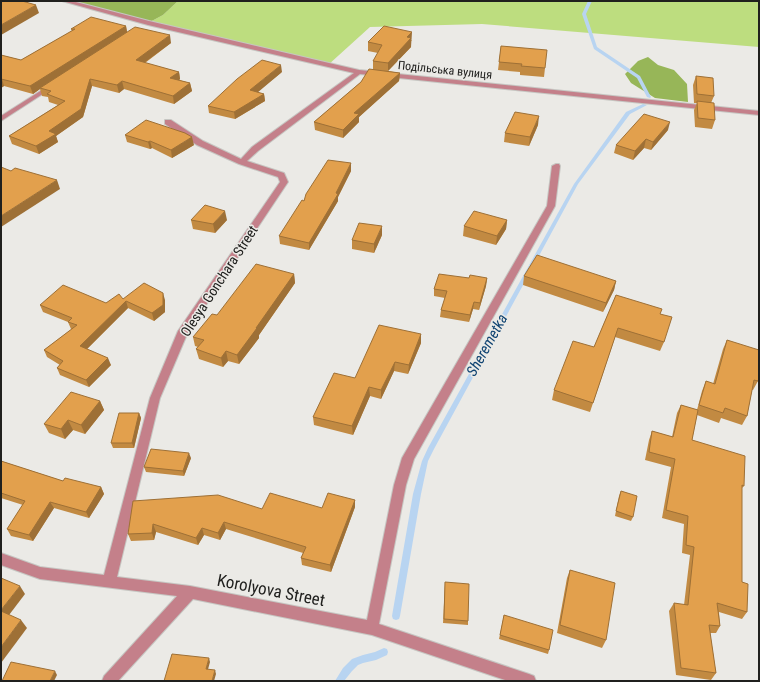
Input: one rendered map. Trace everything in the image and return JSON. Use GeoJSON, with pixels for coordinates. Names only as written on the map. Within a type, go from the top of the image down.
{"type":"FeatureCollection","features":[{"type":"Feature","properties":{"kind":"street","name":"Подільська вулиця"},"geometry":{"type":"LineString","coordinates":[[65,1],[148,23],[359,72],[759,113]]}},
{"type":"Feature","properties":{"kind":"street"},"geometry":{"type":"LineString","coordinates":[[142,27],[148,23]]}},
{"type":"Feature","properties":{"kind":"street"},"geometry":{"type":"LineString","coordinates":[[242,162],[255,149],[359,72]]}},
{"type":"Feature","properties":{"kind":"street"},"geometry":{"type":"LineString","coordinates":[[1,119],[61,80]]}},
{"type":"Feature","properties":{"kind":"street","name":"Olesya Gonchara Street"},"geometry":{"type":"LineString","coordinates":[[109,582],[154,398],[183,331],[284,182],[281,175],[242,162],[200,143],[168,122]]}},
{"type":"Feature","properties":{"kind":"street"},"geometry":{"type":"LineString","coordinates":[[372,628],[400,485],[408,458],[548,213],[553,199],[556,166]]}},
{"type":"Feature","properties":{"kind":"street","name":"Korolyova Street"},"geometry":{"type":"LineString","coordinates":[[1,559],[40,573],[190,592],[372,628],[529,681]]}},
{"type":"Feature","properties":{"kind":"street"},"geometry":{"type":"LineString","coordinates":[[109,681],[190,592]]}},
{"type":"Feature","properties":{"kind":"green space"},"geometry":{"type":"Polygon","coordinates":[[[65,1],[178,1],[163,15],[148,23],[65,1]]]}},
{"type":"Feature","properties":{"kind":"green space"},"geometry":{"type":"Polygon","coordinates":[[[178,1],[759,1],[759,47],[482,24],[370,27],[328,65],[148,23],[163,15],[178,1]]]}},
{"type":"Feature","properties":{"kind":"green space"},"geometry":{"type":"Polygon","coordinates":[[[648,57],[658,65],[674,70],[687,84],[688,102],[655,98],[631,83],[625,74],[638,61],[648,57]]]}},
{"type":"Feature","properties":{"kind":"building"},"geometry":{"type":"Polygon","coordinates":[[[22,1],[36,5],[1,25],[1,2],[22,1]]]}},
{"type":"Feature","properties":{"kind":"building"},"geometry":{"type":"Polygon","coordinates":[[[91,17],[126,26],[30,86],[1,79],[1,55],[21,60],[75,29],[71,29],[91,17]]]}},
{"type":"Feature","properties":{"kind":"building"},"geometry":{"type":"Polygon","coordinates":[[[384,26],[412,32],[407,37],[411,38],[388,63],[373,61],[382,45],[368,42],[384,26]]]}},
{"type":"Feature","properties":{"kind":"building"},"geometry":{"type":"Polygon","coordinates":[[[135,27],[170,35],[136,60],[179,72],[170,78],[190,83],[173,96],[122,81],[117,85],[90,79],[81,109],[49,131],[56,134],[36,146],[9,136],[65,101],[47,94],[51,91],[40,88],[135,27]]]}},
{"type":"Feature","properties":{"kind":"building"},"geometry":{"type":"Polygon","coordinates":[[[501,46],[547,50],[545,68],[499,62],[501,46]]]}},
{"type":"Feature","properties":{"kind":"building"},"geometry":{"type":"Polygon","coordinates":[[[262,60],[281,65],[250,90],[264,94],[234,112],[208,106],[237,79],[262,60]]]}},
{"type":"Feature","properties":{"kind":"building"},"geometry":{"type":"Polygon","coordinates":[[[369,69],[400,73],[354,113],[359,114],[343,130],[314,122],[361,82],[369,69]]]}},
{"type":"Feature","properties":{"kind":"building"},"geometry":{"type":"Polygon","coordinates":[[[696,76],[713,78],[714,96],[697,94],[696,76]]]}},
{"type":"Feature","properties":{"kind":"building"},"geometry":{"type":"Polygon","coordinates":[[[697,101],[714,103],[715,120],[698,118],[697,101]]]}},
{"type":"Feature","properties":{"kind":"building"},"geometry":{"type":"Polygon","coordinates":[[[515,112],[539,116],[530,137],[505,133],[515,112]]]}},
{"type":"Feature","properties":{"kind":"building"},"geometry":{"type":"Polygon","coordinates":[[[644,114],[670,122],[653,142],[646,139],[635,151],[616,145],[644,114]]]}},
{"type":"Feature","properties":{"kind":"building"},"geometry":{"type":"Polygon","coordinates":[[[146,120],[185,133],[192,137],[171,150],[150,141],[148,142],[125,135],[146,120]]]}},
{"type":"Feature","properties":{"kind":"building"},"geometry":{"type":"Polygon","coordinates":[[[328,160],[351,163],[336,193],[338,194],[309,243],[279,236],[302,200],[304,201],[306,194],[328,160]]]}},
{"type":"Feature","properties":{"kind":"building"},"geometry":{"type":"Polygon","coordinates":[[[1,167],[11,171],[15,168],[57,180],[1,216],[1,167]]]}},
{"type":"Feature","properties":{"kind":"building"},"geometry":{"type":"Polygon","coordinates":[[[205,205],[225,211],[213,224],[191,220],[205,205]]]}},
{"type":"Feature","properties":{"kind":"building"},"geometry":{"type":"Polygon","coordinates":[[[474,211],[507,220],[497,236],[464,226],[474,211]]]}},
{"type":"Feature","properties":{"kind":"building"},"geometry":{"type":"Polygon","coordinates":[[[359,223],[382,226],[374,244],[352,240],[359,223]]]}},
{"type":"Feature","properties":{"kind":"building"},"geometry":{"type":"Polygon","coordinates":[[[537,255],[616,281],[606,303],[524,276],[537,255]]]}},
{"type":"Feature","properties":{"kind":"building"},"geometry":{"type":"Polygon","coordinates":[[[256,264],[294,274],[237,355],[226,351],[221,358],[196,349],[204,340],[193,337],[212,314],[217,315],[256,264]]]}},
{"type":"Feature","properties":{"kind":"building"},"geometry":{"type":"Polygon","coordinates":[[[439,274],[469,278],[470,275],[487,278],[480,303],[474,302],[470,315],[441,310],[447,291],[434,289],[439,274]]]}},
{"type":"Feature","properties":{"kind":"building"},"geometry":{"type":"Polygon","coordinates":[[[144,283],[163,293],[163,305],[152,313],[126,301],[80,346],[108,358],[86,380],[57,368],[63,361],[44,350],[77,325],[68,322],[72,318],[40,305],[63,285],[106,303],[119,294],[123,299],[144,283]]]}},
{"type":"Feature","properties":{"kind":"building"},"geometry":{"type":"Polygon","coordinates":[[[616,295],[662,309],[660,314],[672,317],[664,342],[618,328],[593,403],[554,390],[573,341],[594,347],[616,295]]]}},
{"type":"Feature","properties":{"kind":"building"},"geometry":{"type":"Polygon","coordinates":[[[379,325],[421,334],[409,365],[395,362],[381,390],[369,387],[352,426],[313,417],[334,373],[355,378],[379,325]]]}},
{"type":"Feature","properties":{"kind":"building"},"geometry":{"type":"Polygon","coordinates":[[[727,340],[759,350],[759,378],[758,381],[754,380],[747,416],[725,408],[723,413],[699,405],[706,381],[715,384],[727,340]]]}},
{"type":"Feature","properties":{"kind":"building"},"geometry":{"type":"Polygon","coordinates":[[[71,392],[100,401],[81,425],[68,420],[61,429],[44,424],[71,392]]]}},
{"type":"Feature","properties":{"kind":"building"},"geometry":{"type":"Polygon","coordinates":[[[681,405],[698,410],[692,440],[745,456],[744,486],[742,485],[742,582],[748,584],[747,612],[717,603],[720,626],[709,625],[716,673],[681,668],[674,603],[688,605],[694,547],[686,545],[688,516],[666,510],[675,459],[649,452],[652,431],[673,437],[681,405]]]}},
{"type":"Feature","properties":{"kind":"building"},"geometry":{"type":"Polygon","coordinates":[[[119,413],[139,413],[132,443],[111,443],[119,413]]]}},
{"type":"Feature","properties":{"kind":"building"},"geometry":{"type":"Polygon","coordinates":[[[151,449],[189,453],[183,471],[144,467],[151,449]]]}},
{"type":"Feature","properties":{"kind":"building"},"geometry":{"type":"Polygon","coordinates":[[[1,461],[63,481],[65,478],[101,487],[86,512],[50,502],[29,535],[7,529],[25,501],[1,493],[1,461]]]}},
{"type":"Feature","properties":{"kind":"building"},"geometry":{"type":"Polygon","coordinates":[[[621,491],[637,496],[633,517],[616,511],[621,491]]]}},
{"type":"Feature","properties":{"kind":"building"},"geometry":{"type":"Polygon","coordinates":[[[270,493],[322,508],[328,493],[355,500],[330,565],[301,558],[306,547],[224,522],[218,533],[202,528],[196,538],[153,524],[152,533],[128,534],[133,501],[218,495],[262,509],[270,493]]]}},
{"type":"Feature","properties":{"kind":"building"},"geometry":{"type":"Polygon","coordinates":[[[570,570],[615,583],[606,640],[560,625],[570,570]]]}},
{"type":"Feature","properties":{"kind":"building"},"geometry":{"type":"Polygon","coordinates":[[[1,578],[20,586],[1,610],[1,578]]]}},
{"type":"Feature","properties":{"kind":"building"},"geometry":{"type":"Polygon","coordinates":[[[445,582],[469,584],[468,621],[444,619],[445,582]]]}},
{"type":"Feature","properties":{"kind":"building"},"geometry":{"type":"Polygon","coordinates":[[[1,611],[21,620],[1,647],[1,611]]]}},
{"type":"Feature","properties":{"kind":"building"},"geometry":{"type":"Polygon","coordinates":[[[504,615],[553,630],[549,650],[500,635],[504,615]]]}},
{"type":"Feature","properties":{"kind":"building"},"geometry":{"type":"Polygon","coordinates":[[[172,654],[209,658],[206,669],[215,670],[212,681],[164,681],[172,654]]]}},
{"type":"Feature","properties":{"kind":"building"},"geometry":{"type":"Polygon","coordinates":[[[11,662],[55,671],[50,681],[2,681],[11,662]]]}},
{"type":"Feature","properties":{"kind":"waterway","name":"Sheremetka"},"geometry":{"type":"LineString","coordinates":[[590,1],[584,14],[595,48],[639,77],[649,97]]}},
{"type":"Feature","properties":{"kind":"waterway","name":"Sheremetka"},"geometry":{"type":"LineString","coordinates":[[396,616],[417,494],[425,461],[431,448],[576,184],[628,113],[645,105]]}},
{"type":"Feature","properties":{"kind":"waterway","name":"Sheremetka"},"geometry":{"type":"LineString","coordinates":[[339,681],[355,662],[384,652]]}}]}
